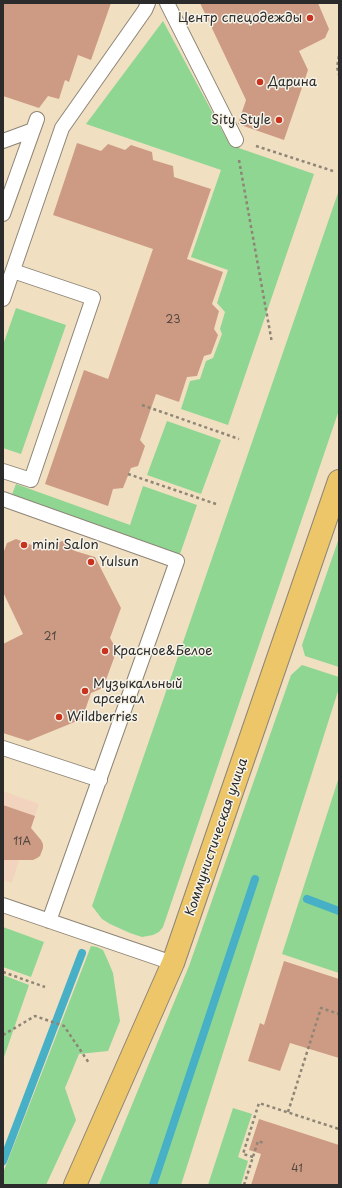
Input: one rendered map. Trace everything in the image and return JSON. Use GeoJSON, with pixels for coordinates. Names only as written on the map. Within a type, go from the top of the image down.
{"type":"FeatureCollection","features":[{"type":"Feature","properties":{"kind":"main road","name":"Коммунистическая улица"},"geometry":{"type":"LineString","coordinates":[[75,1185],[173,963],[339,481]]}},
{"type":"Feature","properties":{"kind":"lane"},"geometry":{"type":"LineString","coordinates":[[3,299],[62,128],[146,10],[148,3]]}},
{"type":"Feature","properties":{"kind":"lane"},"geometry":{"type":"LineString","coordinates":[[167,3],[236,140]]}},
{"type":"Feature","properties":{"kind":"lane"},"geometry":{"type":"LineString","coordinates":[[3,140],[35,124],[3,214]]}},
{"type":"Feature","properties":{"kind":"lane"},"geometry":{"type":"LineString","coordinates":[[3,471],[31,480],[93,298],[13,271]]}},
{"type":"Feature","properties":{"kind":"lane"},"geometry":{"type":"LineString","coordinates":[[3,499],[177,561],[49,921]]}},
{"type":"Feature","properties":{"kind":"lane"},"geometry":{"type":"LineString","coordinates":[[3,748],[100,780]]}},
{"type":"Feature","properties":{"kind":"lane"},"geometry":{"type":"LineString","coordinates":[[3,905],[173,963]]}},
{"type":"Feature","properties":{"kind":"path"},"geometry":{"type":"LineString","coordinates":[[339,56],[337,67],[339,75]]}},
{"type":"Feature","properties":{"kind":"path"},"geometry":{"type":"LineString","coordinates":[[272,343],[236,140],[333,171]]}},
{"type":"Feature","properties":{"kind":"path"},"geometry":{"type":"LineString","coordinates":[[142,405],[239,439]]}},
{"type":"Feature","properties":{"kind":"path"},"geometry":{"type":"LineString","coordinates":[[128,474],[216,504]]}},
{"type":"Feature","properties":{"kind":"path"},"geometry":{"type":"LineString","coordinates":[[3,972],[45,987]]}},
{"type":"Feature","properties":{"kind":"path"},"geometry":{"type":"LineString","coordinates":[[288,1112],[321,1008],[339,1014]]}},
{"type":"Feature","properties":{"kind":"path"},"geometry":{"type":"LineString","coordinates":[[3,1035],[35,1016],[48,1020],[64,1026],[89,1063]]}},
{"type":"Feature","properties":{"kind":"path"},"geometry":{"type":"LineString","coordinates":[[253,1157],[243,1154],[259,1103],[339,1129]]}},
{"type":"Feature","properties":{"kind":"path"},"geometry":{"type":"LineString","coordinates":[[244,1185],[258,1141],[264,1143]]}},
{"type":"Feature","properties":{"kind":"shaded area"},"geometry":{"type":"Polygon","coordinates":[[[3,791],[39,804],[29,833],[43,844],[42,852],[37,858],[33,860],[20,857],[12,883],[3,880],[3,791]]]}},
{"type":"Feature","properties":{"kind":"green space"},"geometry":{"type":"Polygon","coordinates":[[[163,21],[230,145],[314,174],[228,425],[181,409],[190,381],[200,379],[206,361],[213,358],[222,334],[220,329],[225,312],[217,303],[228,270],[191,257],[221,170],[86,124],[163,21]]]}},
{"type":"Feature","properties":{"kind":"green space"},"geometry":{"type":"Polygon","coordinates":[[[339,190],[339,410],[163,927],[159,932],[153,935],[142,937],[110,924],[102,919],[92,906],[339,190]]]}},
{"type":"Feature","properties":{"kind":"green space"},"geometry":{"type":"Polygon","coordinates":[[[16,308],[66,325],[21,454],[3,448],[3,345],[16,308]]]}},
{"type":"Feature","properties":{"kind":"green space"},"geometry":{"type":"Polygon","coordinates":[[[167,421],[221,440],[201,494],[147,475],[167,421]]]}},
{"type":"Feature","properties":{"kind":"green space"},"geometry":{"type":"Polygon","coordinates":[[[16,484],[130,525],[143,486],[197,505],[179,557],[11,497],[16,484]]]}},
{"type":"Feature","properties":{"kind":"green space"},"geometry":{"type":"Polygon","coordinates":[[[339,538],[339,667],[305,656],[302,645],[339,538]]]}},
{"type":"Feature","properties":{"kind":"green space"},"geometry":{"type":"Polygon","coordinates":[[[302,665],[339,677],[339,688],[181,1185],[99,1185],[189,966],[291,675],[302,665]]]}},
{"type":"Feature","properties":{"kind":"green space"},"geometry":{"type":"Polygon","coordinates":[[[339,777],[339,973],[282,954],[339,777]]]}},
{"type":"Feature","properties":{"kind":"green space"},"geometry":{"type":"Polygon","coordinates":[[[3,927],[44,942],[31,977],[3,967],[3,927]]]}},
{"type":"Feature","properties":{"kind":"green space"},"geometry":{"type":"Polygon","coordinates":[[[91,946],[103,950],[113,973],[120,1021],[108,1051],[79,1054],[65,1088],[76,1120],[46,1185],[3,1185],[3,1173],[91,946]]]}},
{"type":"Feature","properties":{"kind":"green space"},"geometry":{"type":"Polygon","coordinates":[[[3,975],[29,985],[3,1060],[3,975]]]}},
{"type":"Feature","properties":{"kind":"green space"},"geometry":{"type":"Polygon","coordinates":[[[233,1108],[252,1114],[238,1157],[248,1161],[241,1185],[208,1185],[233,1108]]]}},
{"type":"Feature","properties":{"kind":"building"},"geometry":{"type":"Polygon","coordinates":[[[3,3],[111,3],[91,60],[78,55],[69,82],[65,80],[59,99],[48,96],[39,108],[3,96],[3,3]]]}},
{"type":"Feature","properties":{"kind":"building"},"geometry":{"type":"Polygon","coordinates":[[[200,3],[318,3],[329,29],[325,38],[299,51],[308,70],[284,140],[238,124],[246,100],[200,3]]]}},
{"type":"Feature","properties":{"kind":"building"},"geometry":{"type":"Polygon","coordinates":[[[77,143],[101,151],[108,144],[125,150],[131,145],[152,152],[153,160],[173,166],[174,177],[211,189],[187,259],[223,272],[212,304],[219,311],[214,329],[218,335],[211,354],[204,356],[197,376],[187,377],[179,402],[156,394],[140,440],[145,446],[138,466],[131,468],[123,488],[113,489],[108,506],[45,484],[84,370],[108,379],[153,249],[53,215],[77,143]]]}},
{"type":"Feature","properties":{"kind":"building"},"geometry":{"type":"Polygon","coordinates":[[[16,539],[37,547],[43,544],[45,549],[62,541],[71,544],[75,551],[95,557],[121,608],[110,638],[117,650],[103,688],[91,693],[82,719],[28,741],[3,733],[3,644],[23,634],[3,592],[3,554],[7,543],[16,539]]]}},
{"type":"Feature","properties":{"kind":"building"},"geometry":{"type":"Polygon","coordinates":[[[3,805],[35,816],[31,828],[43,844],[40,856],[33,860],[3,860],[3,805]]]}},
{"type":"Feature","properties":{"kind":"building"},"geometry":{"type":"Polygon","coordinates":[[[284,961],[339,979],[339,1058],[290,1043],[280,1071],[248,1061],[260,1023],[264,1025],[284,961]]]}},
{"type":"Feature","properties":{"kind":"building"},"geometry":{"type":"Polygon","coordinates":[[[259,1119],[339,1145],[339,1185],[251,1185],[261,1154],[249,1150],[259,1119]]]}},
{"type":"Feature","properties":{"kind":"waterway"},"geometry":{"type":"LineString","coordinates":[[153,1185],[255,879]]}},
{"type":"Feature","properties":{"kind":"waterway"},"geometry":{"type":"LineString","coordinates":[[307,899],[339,911]]}},
{"type":"Feature","properties":{"kind":"waterway"},"geometry":{"type":"LineString","coordinates":[[3,1161],[82,953]]}},
{"type":"Feature","properties":{"kind":"place","name":"Центр спецодежды"},"geometry":{"type":"Point","coordinates":[310,18]}},
{"type":"Feature","properties":{"kind":"place","name":"Дарина"},"geometry":{"type":"Point","coordinates":[260,82]}},
{"type":"Feature","properties":{"kind":"place","name":"Sity Style"},"geometry":{"type":"Point","coordinates":[279,120]}},
{"type":"Feature","properties":{"kind":"place","name":"mini Salon"},"geometry":{"type":"Point","coordinates":[24,545]}},
{"type":"Feature","properties":{"kind":"place","name":"Yulsun"},"geometry":{"type":"Point","coordinates":[91,562]}},
{"type":"Feature","properties":{"kind":"place","name":"Красное&Белое"},"geometry":{"type":"Point","coordinates":[105,651]}},
{"type":"Feature","properties":{"kind":"place","name":"Музыкальный арсенал"},"geometry":{"type":"Point","coordinates":[85,691]}},
{"type":"Feature","properties":{"kind":"place","name":"Wildberries"},"geometry":{"type":"Point","coordinates":[59,717]}}]}
